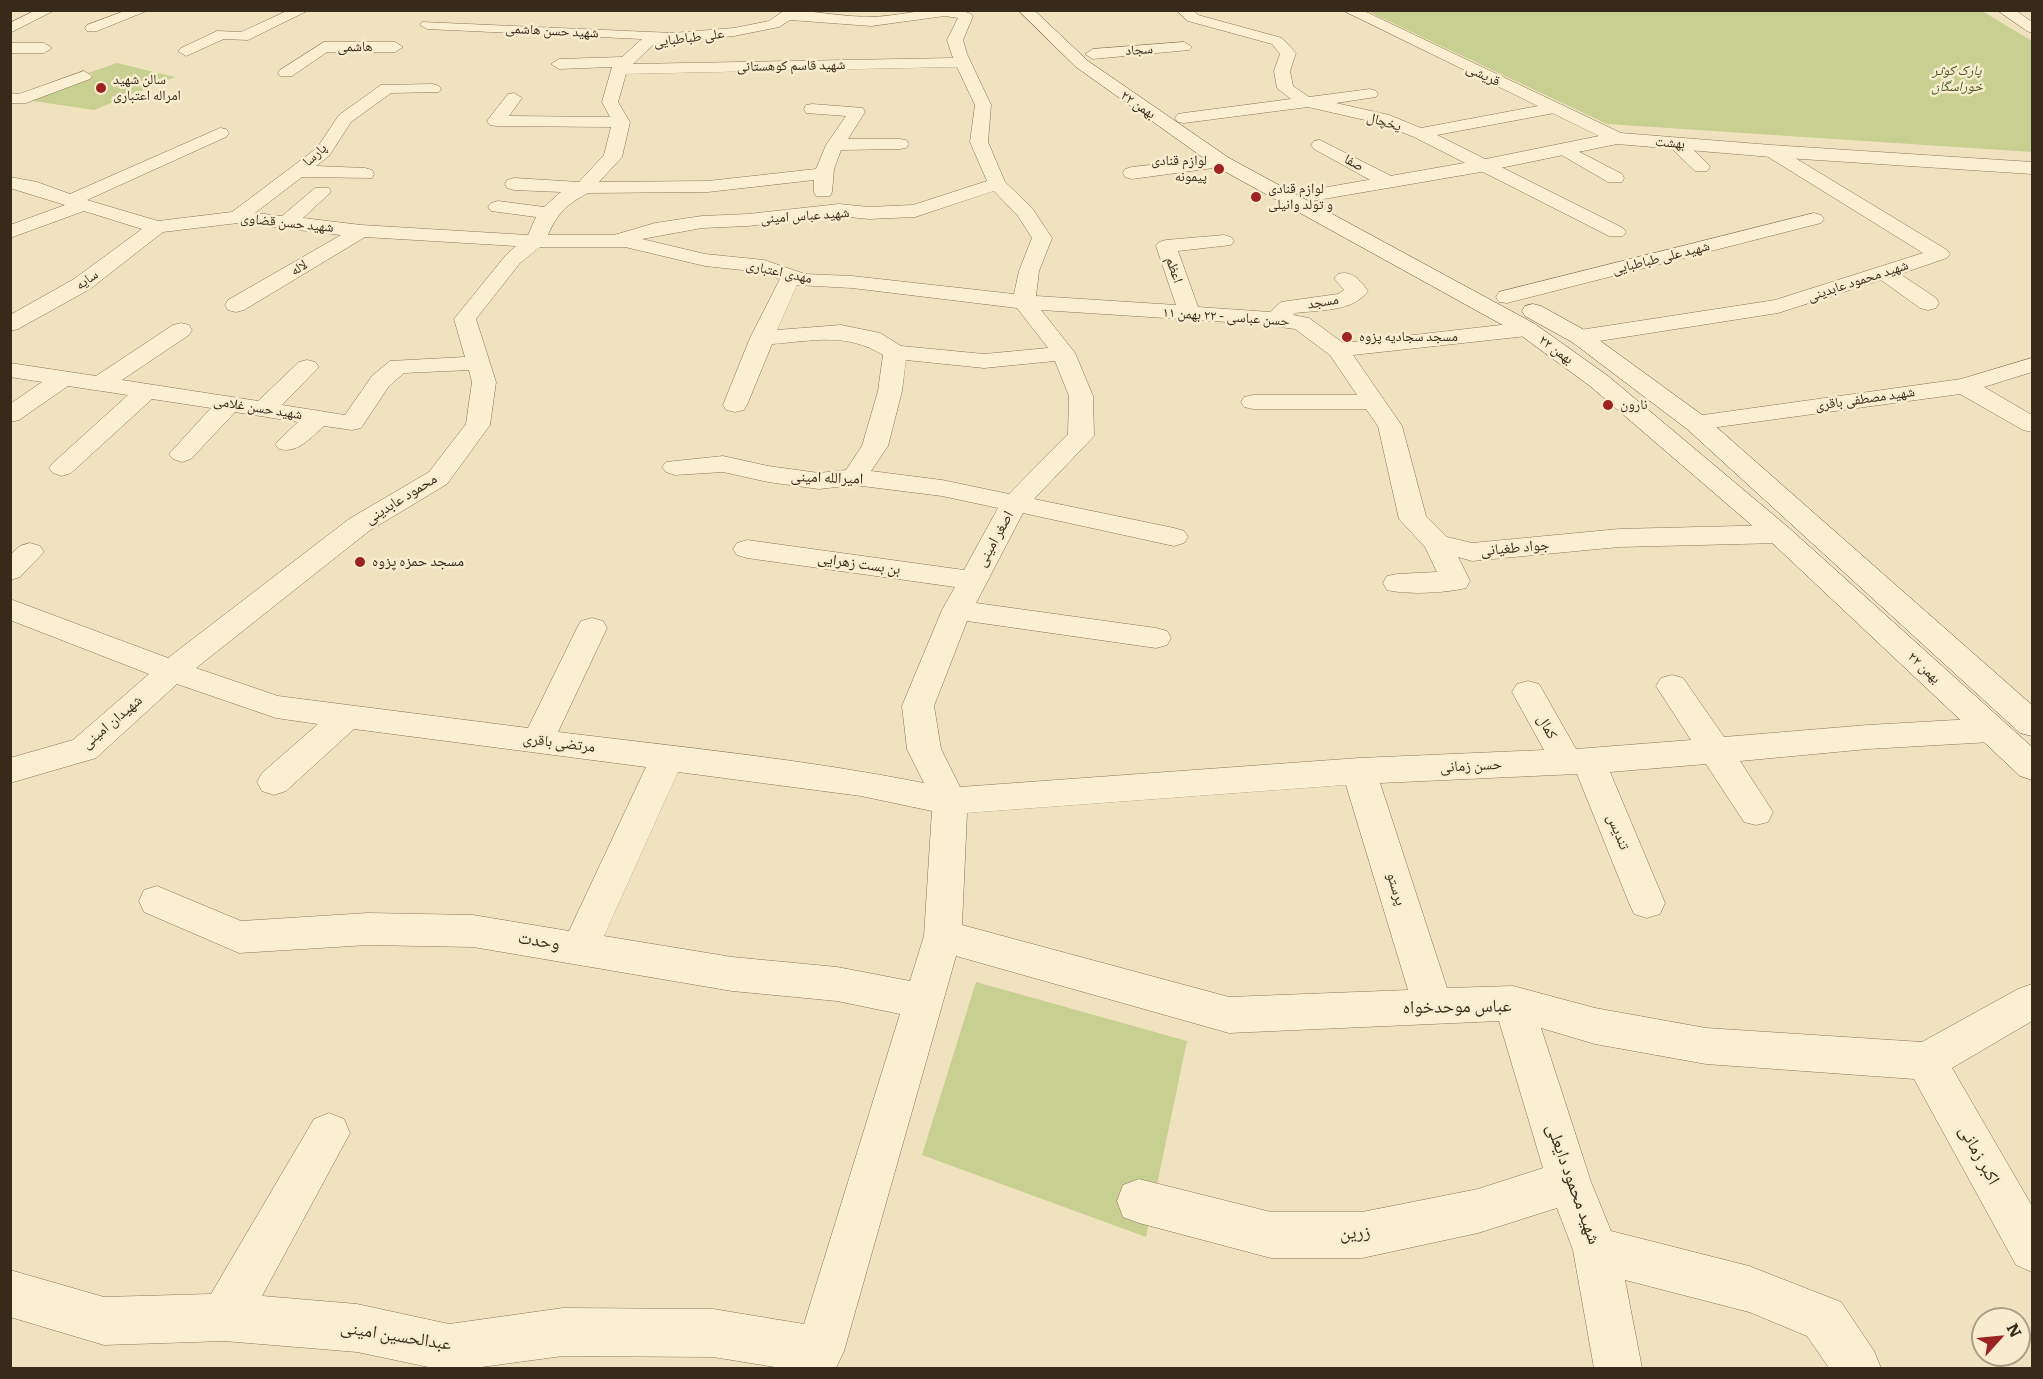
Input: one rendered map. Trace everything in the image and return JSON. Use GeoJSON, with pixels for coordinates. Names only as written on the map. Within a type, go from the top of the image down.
{"type":"FeatureCollection","features":[{"type":"Feature","properties":{"kind":"main road","name":"۲۲ بهمن"},"geometry":{"type":"LineString","coordinates":[[1025,10],[1082,64],[1152,106],[1184,118],[1242,157],[1580,337],[1696,423],[2032,724]]}},
{"type":"Feature","properties":{"kind":"main road","name":"۲۲ بهمن"},"geometry":{"type":"LineString","coordinates":[[1047,10],[1152,106],[1222,162],[1527,329],[1599,381],[1779,534],[2032,766]]}},
{"type":"Feature","properties":{"kind":"main road","name":"قریشی"},"geometry":{"type":"LineString","coordinates":[[1349,10],[1617,138]]}},
{"type":"Feature","properties":{"kind":"main road"},"geometry":{"type":"LineString","coordinates":[[2004,10],[2031,27]]}},
{"type":"Feature","properties":{"kind":"main road","name":"بهشت"},"geometry":{"type":"LineString","coordinates":[[1312,195],[1481,166],[1617,138],[1771,151],[2032,168]]}},
{"type":"Feature","properties":{"kind":"street"},"geometry":{"type":"LineString","coordinates":[[10,29],[48,10]]}},
{"type":"Feature","properties":{"kind":"street"},"geometry":{"type":"LineString","coordinates":[[92,28],[142,10]]}},
{"type":"Feature","properties":{"kind":"street"},"geometry":{"type":"LineString","coordinates":[[186,51],[222,34],[243,37],[302,10]]}},
{"type":"Feature","properties":{"kind":"street"},"geometry":{"type":"LineString","coordinates":[[1183,10],[1193,18],[1277,41],[1288,53],[1282,71],[1285,88],[1304,101]]}},
{"type":"Feature","properties":{"kind":"street"},"geometry":{"type":"LineString","coordinates":[[792,13],[883,21],[931,12],[955,12],[966,16],[955,40],[982,105],[979,142],[997,184],[1025,212],[1042,238],[1029,271],[1024,302]]}},
{"type":"Feature","properties":{"kind":"street","name":"علی طباطبایی"},"geometry":{"type":"LineString","coordinates":[[623,65],[650,40],[734,32],[774,24],[792,13]]}},
{"type":"Feature","properties":{"kind":"street"},"geometry":{"type":"LineString","coordinates":[[527,30],[542,17]]}},
{"type":"Feature","properties":{"kind":"street"},"geometry":{"type":"LineString","coordinates":[[430,18],[384,54],[386,76],[433,89]]}},
{"type":"Feature","properties":{"kind":"street","name":"شهید حسن هاشمی"},"geometry":{"type":"LineString","coordinates":[[430,18],[527,30],[676,36]]}},
{"type":"Feature","properties":{"kind":"street"},"geometry":{"type":"LineString","coordinates":[[715,67],[756,27]]}},
{"type":"Feature","properties":{"kind":"street"},"geometry":{"type":"LineString","coordinates":[[897,81],[897,63],[908,43]]}},
{"type":"Feature","properties":{"kind":"street","name":"هاشمی"},"geometry":{"type":"LineString","coordinates":[[286,73],[324,47],[395,47]]}},
{"type":"Feature","properties":{"kind":"street","name":"سجاد"},"geometry":{"type":"LineString","coordinates":[[1094,54],[1184,47]]}},
{"type":"Feature","properties":{"kind":"street"},"geometry":{"type":"LineString","coordinates":[[10,48],[44,48]]}},
{"type":"Feature","properties":{"kind":"street","name":"شهید قاسم کوهستانی"},"geometry":{"type":"LineString","coordinates":[[559,64],[742,67],[963,62]]}},
{"type":"Feature","properties":{"kind":"street"},"geometry":{"type":"LineString","coordinates":[[535,241],[548,213],[565,198],[582,189],[613,157],[621,122],[610,102],[623,65]]}},
{"type":"Feature","properties":{"kind":"street"},"geometry":{"type":"LineString","coordinates":[[734,87],[742,67]]}},
{"type":"Feature","properties":{"kind":"street"},"geometry":{"type":"LineString","coordinates":[[10,98],[20,99],[84,76]]}},
{"type":"Feature","properties":{"kind":"street","name":"پارسا"},"geometry":{"type":"LineString","coordinates":[[238,217],[323,152],[345,119],[386,76]]}},
{"type":"Feature","properties":{"kind":"street"},"geometry":{"type":"LineString","coordinates":[[1184,118],[1370,94]]}},
{"type":"Feature","properties":{"kind":"street"},"geometry":{"type":"LineString","coordinates":[[514,98],[496,121],[621,122]]}},
{"type":"Feature","properties":{"kind":"street","name":"یخچال"},"geometry":{"type":"LineString","coordinates":[[1304,101],[1383,119],[1420,133],[1481,166],[1616,232]]}},
{"type":"Feature","properties":{"kind":"street"},"geometry":{"type":"LineString","coordinates":[[1420,133],[1554,108]]}},
{"type":"Feature","properties":{"kind":"street"},"geometry":{"type":"LineString","coordinates":[[812,109],[857,112],[826,159],[823,195],[839,210]]}},
{"type":"Feature","properties":{"kind":"street"},"geometry":{"type":"LineString","coordinates":[[10,232],[220,133]]}},
{"type":"Feature","properties":{"kind":"street"},"geometry":{"type":"LineString","coordinates":[[1676,143],[1701,167]]}},
{"type":"Feature","properties":{"kind":"street"},"geometry":{"type":"LineString","coordinates":[[835,145],[900,144]]}},
{"type":"Feature","properties":{"kind":"street","name":"صفا"},"geometry":{"type":"LineString","coordinates":[[1320,145],[1388,182]]}},
{"type":"Feature","properties":{"kind":"street"},"geometry":{"type":"LineString","coordinates":[[1564,149],[1615,178]]}},
{"type":"Feature","properties":{"kind":"street","name":"شهید محمود عابدینی"},"geometry":{"type":"LineString","coordinates":[[1580,337],[1778,306],[1940,254],[1771,151]]}},
{"type":"Feature","properties":{"kind":"street"},"geometry":{"type":"LineString","coordinates":[[1132,173],[1222,162]]}},
{"type":"Feature","properties":{"kind":"street"},"geometry":{"type":"LineString","coordinates":[[298,171],[365,174]]}},
{"type":"Feature","properties":{"kind":"street"},"geometry":{"type":"LineString","coordinates":[[514,184],[582,189],[662,188],[766,181],[824,173]]}},
{"type":"Feature","properties":{"kind":"street","name":"شهید حسن قضاوی"},"geometry":{"type":"LineString","coordinates":[[10,182],[30,186],[157,227],[238,217],[361,231],[535,241]]}},
{"type":"Feature","properties":{"kind":"street","name":"شهید عباس امینی"},"geometry":{"type":"LineString","coordinates":[[610,241],[655,229],[702,222],[748,220],[839,210],[869,213],[915,211],[997,184]]}},
{"type":"Feature","properties":{"kind":"street"},"geometry":{"type":"LineString","coordinates":[[287,222],[322,192]]}},
{"type":"Feature","properties":{"kind":"street"},"geometry":{"type":"LineString","coordinates":[[498,207],[548,213]]}},
{"type":"Feature","properties":{"kind":"street","name":"شهید علی طباطبایی"},"geometry":{"type":"LineString","coordinates":[[1507,297],[1814,219]]}},
{"type":"Feature","properties":{"kind":"street","name":"سایه"},"geometry":{"type":"LineString","coordinates":[[10,324],[82,284],[157,227]]}},
{"type":"Feature","properties":{"kind":"street","name":"لاله"},"geometry":{"type":"LineString","coordinates":[[236,306],[361,231]]}},
{"type":"Feature","properties":{"kind":"street","name":"مهدی اعتباری"},"geometry":{"type":"LineString","coordinates":[[535,241],[635,243],[705,260],[766,256],[792,276],[802,280],[863,283],[1024,302]]}},
{"type":"Feature","properties":{"kind":"street","name":"محمود عابدینی"},"geometry":{"type":"LineString","coordinates":[[171,671],[359,525],[438,478],[478,425],[484,382],[465,319],[513,259],[535,241]]}},
{"type":"Feature","properties":{"kind":"street","name":"اعظم"},"geometry":{"type":"LineString","coordinates":[[1190,314],[1166,246],[1224,241]]}},
{"type":"Feature","properties":{"kind":"street"},"geometry":{"type":"LineString","coordinates":[[1883,273],[1928,303]]}},
{"type":"Feature","properties":{"kind":"street"},"geometry":{"type":"LineString","coordinates":[[735,405],[761,338],[792,276]]}},
{"type":"Feature","properties":{"kind":"street","name":"مسجد"},"geometry":{"type":"LineString","coordinates":[[1275,319],[1288,307],[1344,300],[1357,291],[1345,278]]}},
{"type":"Feature","properties":{"kind":"street","name":"حسن عباسی - ۲۲ بهمن ۱۱"},"geometry":{"type":"LineString","coordinates":[[1024,302],[1275,319],[1301,323],[1338,350]]}},
{"type":"Feature","properties":{"kind":"street","name":"اصغر امینی"},"geometry":{"type":"LineString","coordinates":[[950,801],[924,749],[918,706],[957,610],[1014,504],[1080,436],[1081,396],[1064,353],[1024,302]]}},
{"type":"Feature","properties":{"kind":"street"},"geometry":{"type":"LineString","coordinates":[[1398,583],[1456,581],[1437,543],[1413,519],[1390,426],[1338,350],[1527,329]]}},
{"type":"Feature","properties":{"kind":"street"},"geometry":{"type":"LineString","coordinates":[[100,384],[180,330]]}},
{"type":"Feature","properties":{"kind":"street"},"geometry":{"type":"LineString","coordinates":[[761,338],[841,332],[872,338],[895,352],[984,360],[1064,353]]}},
{"type":"Feature","properties":{"kind":"street"},"geometry":{"type":"LineString","coordinates":[[854,477],[875,446],[890,391],[895,352]]}},
{"type":"Feature","properties":{"kind":"street","name":"شهید حسن غلامی"},"geometry":{"type":"LineString","coordinates":[[10,370],[352,423],[380,381],[398,366],[478,363]]}},
{"type":"Feature","properties":{"kind":"street","name":"شهید مصطفی باقری"},"geometry":{"type":"LineString","coordinates":[[1696,423],[1964,386],[2032,365]]}},
{"type":"Feature","properties":{"kind":"street"},"geometry":{"type":"LineString","coordinates":[[264,409],[307,367]]}},
{"type":"Feature","properties":{"kind":"street"},"geometry":{"type":"LineString","coordinates":[[10,416],[63,378]]}},
{"type":"Feature","properties":{"kind":"street"},"geometry":{"type":"LineString","coordinates":[[1964,386],[2032,425]]}},
{"type":"Feature","properties":{"kind":"street"},"geometry":{"type":"LineString","coordinates":[[62,468],[147,391]]}},
{"type":"Feature","properties":{"kind":"street"},"geometry":{"type":"LineString","coordinates":[[1253,402],[1374,402]]}},
{"type":"Feature","properties":{"kind":"street"},"geometry":{"type":"LineString","coordinates":[[182,454],[229,404]]}},
{"type":"Feature","properties":{"kind":"street"},"geometry":{"type":"LineString","coordinates":[[288,444],[318,418]]}},
{"type":"Feature","properties":{"kind":"street","name":"امیرالله امینی"},"geometry":{"type":"LineString","coordinates":[[675,467],[723,464],[768,474],[819,481],[854,477],[942,488],[1174,537]]}},
{"type":"Feature","properties":{"kind":"street","name":"جواد طغیانی"},"geometry":{"type":"LineString","coordinates":[[1437,543],[1472,552],[1619,538],[1779,534]]}},
{"type":"Feature","properties":{"kind":"street","name":"بن بست زهرایی"},"geometry":{"type":"LineString","coordinates":[[747,549],[972,580]]}},
{"type":"Feature","properties":{"kind":"street"},"geometry":{"type":"LineString","coordinates":[[10,609],[171,671]]}},
{"type":"Feature","properties":{"kind":"street"},"geometry":{"type":"LineString","coordinates":[[957,610],[1156,638]]}},
{"type":"Feature","properties":{"kind":"street"},"geometry":{"type":"LineString","coordinates":[[538,740],[592,628]]}},
{"type":"Feature","properties":{"kind":"street","name":"مرتضی باقری"},"geometry":{"type":"LineString","coordinates":[[171,671],[276,707],[668,756],[861,783],[950,801]]}},
{"type":"Feature","properties":{"kind":"street","name":"شهیدان امینی"},"geometry":{"type":"LineString","coordinates":[[10,771],[84,749],[171,671]]}},
{"type":"Feature","properties":{"kind":"street"},"geometry":{"type":"LineString","coordinates":[[1672,686],[1756,812]]}},
{"type":"Feature","properties":{"kind":"street","name":"کمال"},"geometry":{"type":"LineString","coordinates":[[1528,692],[1578,761]]}},
{"type":"Feature","properties":{"kind":"street"},"geometry":{"type":"LineString","coordinates":[[274,782],[348,716]]}},
{"type":"Feature","properties":{"kind":"street","name":"حسن زمانی"},"geometry":{"type":"LineString","coordinates":[[950,801],[1359,771],[1578,761],[1868,737],[1991,730]]}},
{"type":"Feature","properties":{"kind":"street"},"geometry":{"type":"LineString","coordinates":[[580,948],[668,756]]}},
{"type":"Feature","properties":{"kind":"street","name":"تندیس"},"geometry":{"type":"LineString","coordinates":[[1578,761],[1647,903]]}},
{"type":"Feature","properties":{"kind":"street","name":"پرستو"},"geometry":{"type":"LineString","coordinates":[[1359,771],[1433,1007]]}},
{"type":"Feature","properties":{"kind":"street"},"geometry":{"type":"LineString","coordinates":[[829,1360],[943,936],[950,801]]}},
{"type":"Feature","properties":{"kind":"street","name":"وحدت"},"geometry":{"type":"LineString","coordinates":[[157,901],[239,937],[368,929],[473,931],[732,974],[837,984],[924,1001]]}},
{"type":"Feature","properties":{"kind":"street","name":"عباس موحدخواه"},"geometry":{"type":"LineString","coordinates":[[943,936],[1229,1015],[1513,1003],[1594,1026],[1706,1046],[1926,1061]]}},
{"type":"Feature","properties":{"kind":"street"},"geometry":{"type":"LineString","coordinates":[[1926,1061],[2032,1001]]}},
{"type":"Feature","properties":{"kind":"street","name":"شهید محمود دایعلی"},"geometry":{"type":"LineString","coordinates":[[1513,1003],[1569,1182],[1596,1250],[1618,1368]]}},
{"type":"Feature","properties":{"kind":"street","name":"اکبر زمانی"},"geometry":{"type":"LineString","coordinates":[[1926,1061],[2032,1250]]}},
{"type":"Feature","properties":{"kind":"street"},"geometry":{"type":"LineString","coordinates":[[224,1317],[329,1132]]}},
{"type":"Feature","properties":{"kind":"street","name":"زرین"},"geometry":{"type":"LineString","coordinates":[[1139,1201],[1271,1235],[1362,1235],[1478,1211],[1569,1182]]}},
{"type":"Feature","properties":{"kind":"street"},"geometry":{"type":"LineString","coordinates":[[1596,1250],[1749,1289],[1824,1319],[1857,1368]]}},
{"type":"Feature","properties":{"kind":"street","name":"عبدالحسین امینی"},"geometry":{"type":"LineString","coordinates":[[10,1293],[104,1321],[224,1317],[357,1328],[480,1355],[563,1332],[712,1333],[829,1360]]}},
{"type":"Feature","properties":{"kind":"green space","name":"پارک کوثر خوراسگان"},"geometry":{"type":"Polygon","coordinates":[[[1367,11],[1982,11],[2032,41],[2032,152],[1607,124],[1367,11]]]}},
{"type":"Feature","properties":{"kind":"green space","name":"سالن شهید امراله اعتباری"},"geometry":{"type":"Polygon","coordinates":[[[117,63],[175,77],[94,110],[20,99],[94,75],[88,73],[117,63]]]}},
{"type":"Feature","properties":{"kind":"green space"},"geometry":{"type":"Polygon","coordinates":[[[976,982],[1187,1041],[1146,1237],[922,1155],[976,982]]]}},
{"type":"Feature","properties":{"kind":"place","name":"سالن شهید امراله اعتباری"},"geometry":{"type":"Point","coordinates":[101,88]}},
{"type":"Feature","properties":{"kind":"place","name":"لوازم قنادی پیمونه"},"geometry":{"type":"Point","coordinates":[1219,169]}},
{"type":"Feature","properties":{"kind":"place","name":"لوازم قنادی و تولد وانیلی"},"geometry":{"type":"Point","coordinates":[1256,197]}},
{"type":"Feature","properties":{"kind":"place","name":"مسجد سجادیه پزوه"},"geometry":{"type":"Point","coordinates":[1347,337]}},
{"type":"Feature","properties":{"kind":"place","name":"نارون"},"geometry":{"type":"Point","coordinates":[1608,405]}},
{"type":"Feature","properties":{"kind":"place","name":"مسجد حمزه پزوه"},"geometry":{"type":"Point","coordinates":[360,562]}}]}
